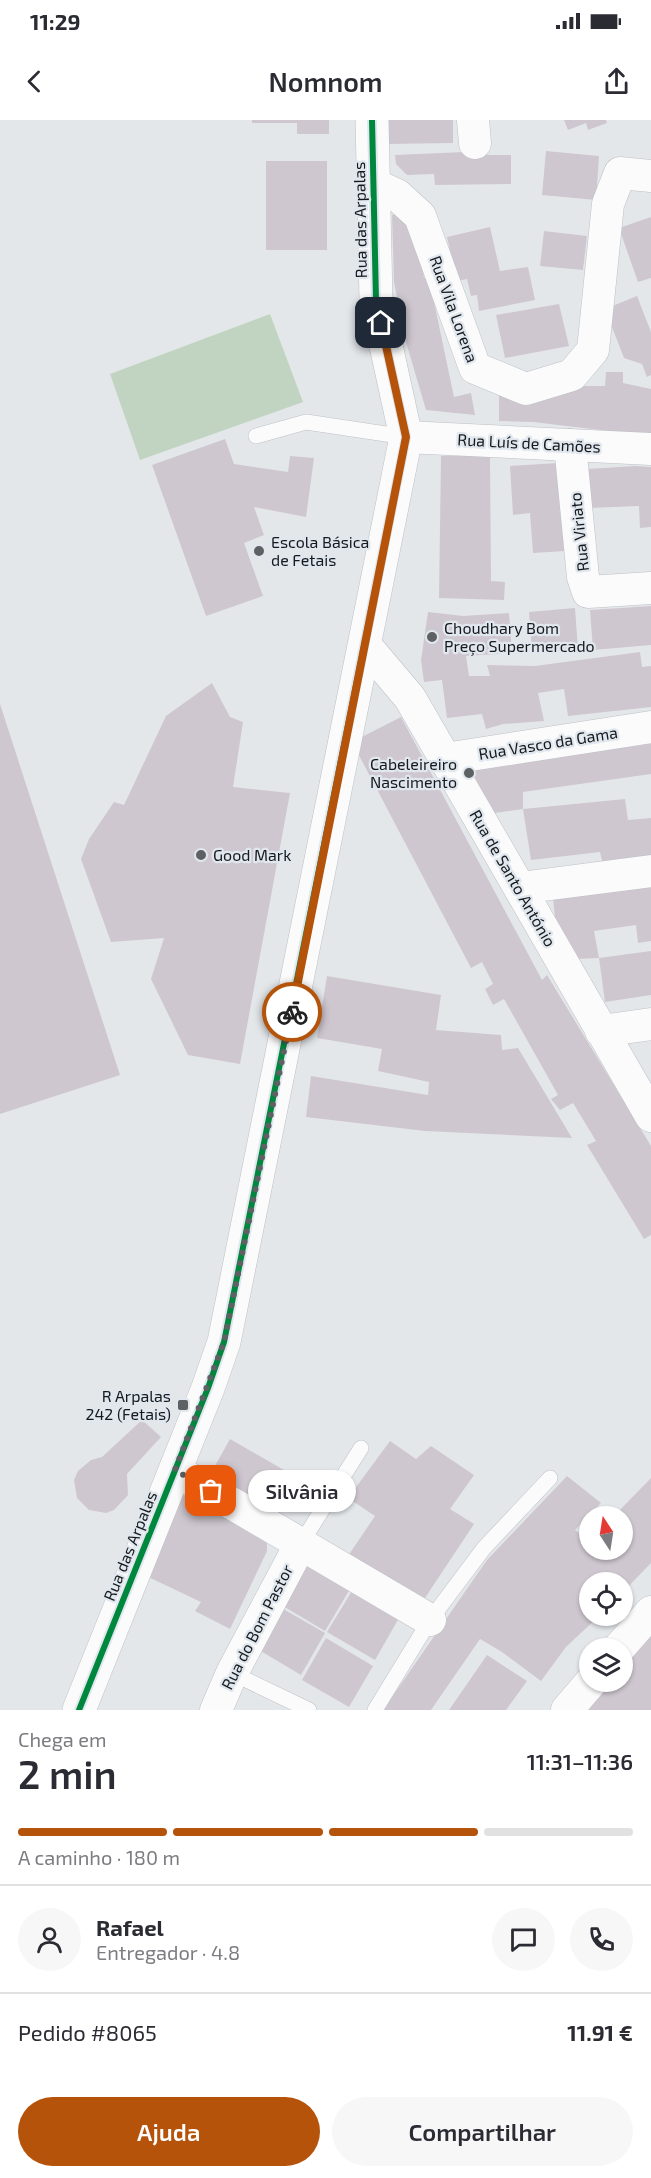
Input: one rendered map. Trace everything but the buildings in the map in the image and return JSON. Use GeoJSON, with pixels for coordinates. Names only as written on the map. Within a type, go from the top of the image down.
{"type":"FeatureCollection","features":[{"type":"Feature","properties":{"kind":"street","name":"Rua das Arpalas"},"geometry":{"type":"LineString","coordinates":[[79,1710],[224,1342],[366,646],[406,437],[376,300],[372,120]]}},
{"type":"Feature","properties":{"kind":"street","name":"Rua Vila Lorena"},"geometry":{"type":"LineString","coordinates":[[373,184],[397,195],[420,216],[475,368],[526,389],[572,375],[593,350],[608,204],[620,173],[651,176]]}},
{"type":"Feature","properties":{"kind":"street","name":"Rua Luís de Camões"},"geometry":{"type":"LineString","coordinates":[[406,437],[651,449]]}},
{"type":"Feature","properties":{"kind":"street","name":"Rua Viriato"},"geometry":{"type":"LineString","coordinates":[[570,445],[583,577],[588,592],[651,588]]}},
{"type":"Feature","properties":{"kind":"street","name":"Rua de Santo António"},"geometry":{"type":"LineString","coordinates":[[366,646],[410,698],[651,1116]]}},
{"type":"Feature","properties":{"kind":"street","name":"Rua Vasco da Gama"},"geometry":{"type":"LineString","coordinates":[[445,759],[651,727]]}},
{"type":"Feature","properties":{"kind":"street"},"geometry":{"type":"LineString","coordinates":[[520,888],[651,871]]}},
{"type":"Feature","properties":{"kind":"street"},"geometry":{"type":"LineString","coordinates":[[601,1031],[651,1024]]}},
{"type":"Feature","properties":{"kind":"street"},"geometry":{"type":"LineString","coordinates":[[175,1470],[430,1620]]}},
{"type":"Feature","properties":{"kind":"street","name":"Rua do Bom Pastor"},"geometry":{"type":"LineString","coordinates":[[216,1710],[232,1673],[300,1545]]}},
{"type":"Feature","properties":{"kind":"street"},"geometry":{"type":"LineString","coordinates":[[629,1638],[651,1612]]}},
{"type":"Feature","properties":{"kind":"street"},"geometry":{"type":"LineString","coordinates":[[567,1710],[582,1692]]}},
{"type":"Feature","properties":{"kind":"lane"},"geometry":{"type":"LineString","coordinates":[[256,436],[306,422],[406,437]]}},
{"type":"Feature","properties":{"kind":"lane"},"geometry":{"type":"LineString","coordinates":[[300,1545],[362,1448]]}},
{"type":"Feature","properties":{"kind":"lane"},"geometry":{"type":"LineString","coordinates":[[375,1710],[430,1620],[484,1548],[550,1478]]}},
{"type":"Feature","properties":{"kind":"lane"},"geometry":{"type":"LineString","coordinates":[[232,1673],[309,1710]]}},
{"type":"Feature","properties":{"kind":"green space"},"geometry":{"type":"Polygon","coordinates":[[[270,314],[303,402],[140,460],[110,374],[270,314]]]}},
{"type":"Feature","properties":{"kind":"cycle path"},"geometry":{"type":"LineString","coordinates":[[79,1710],[208,1388],[224,1342],[406,437],[376,300],[372,120]]}},
{"type":"Feature","properties":{"kind":"way so far"},"geometry":{"type":"LineString","coordinates":[[211,1491],[175,1470],[224,1342],[292,1012]]}},
{"type":"Feature","properties":{"kind":"place","name":"Escola Básica de Fetais"},"geometry":{"type":"Point","coordinates":[259,551]}},
{"type":"Feature","properties":{"kind":"place","name":"Choudhary Bom Preço Supermercado"},"geometry":{"type":"Point","coordinates":[432,637]}},
{"type":"Feature","properties":{"kind":"place","name":"Cabeleireiro Nascimento"},"geometry":{"type":"Point","coordinates":[469,773]}},
{"type":"Feature","properties":{"kind":"place","name":"Good Mark"},"geometry":{"type":"Point","coordinates":[201,855]}},
{"type":"Feature","properties":{"kind":"place","name":"R Arpalas 242 (Fetais)"},"geometry":{"type":"Point","coordinates":[183,1405]}},
{"type":"Feature","properties":{"kind":"place","name":"Silvânia"},"geometry":{"type":"Point","coordinates":[211,1491]}},
{"type":"Feature","properties":{"kind":"route"},"geometry":{"type":"LineString","coordinates":[[292,1012],[406,437],[381,323]]}}]}
